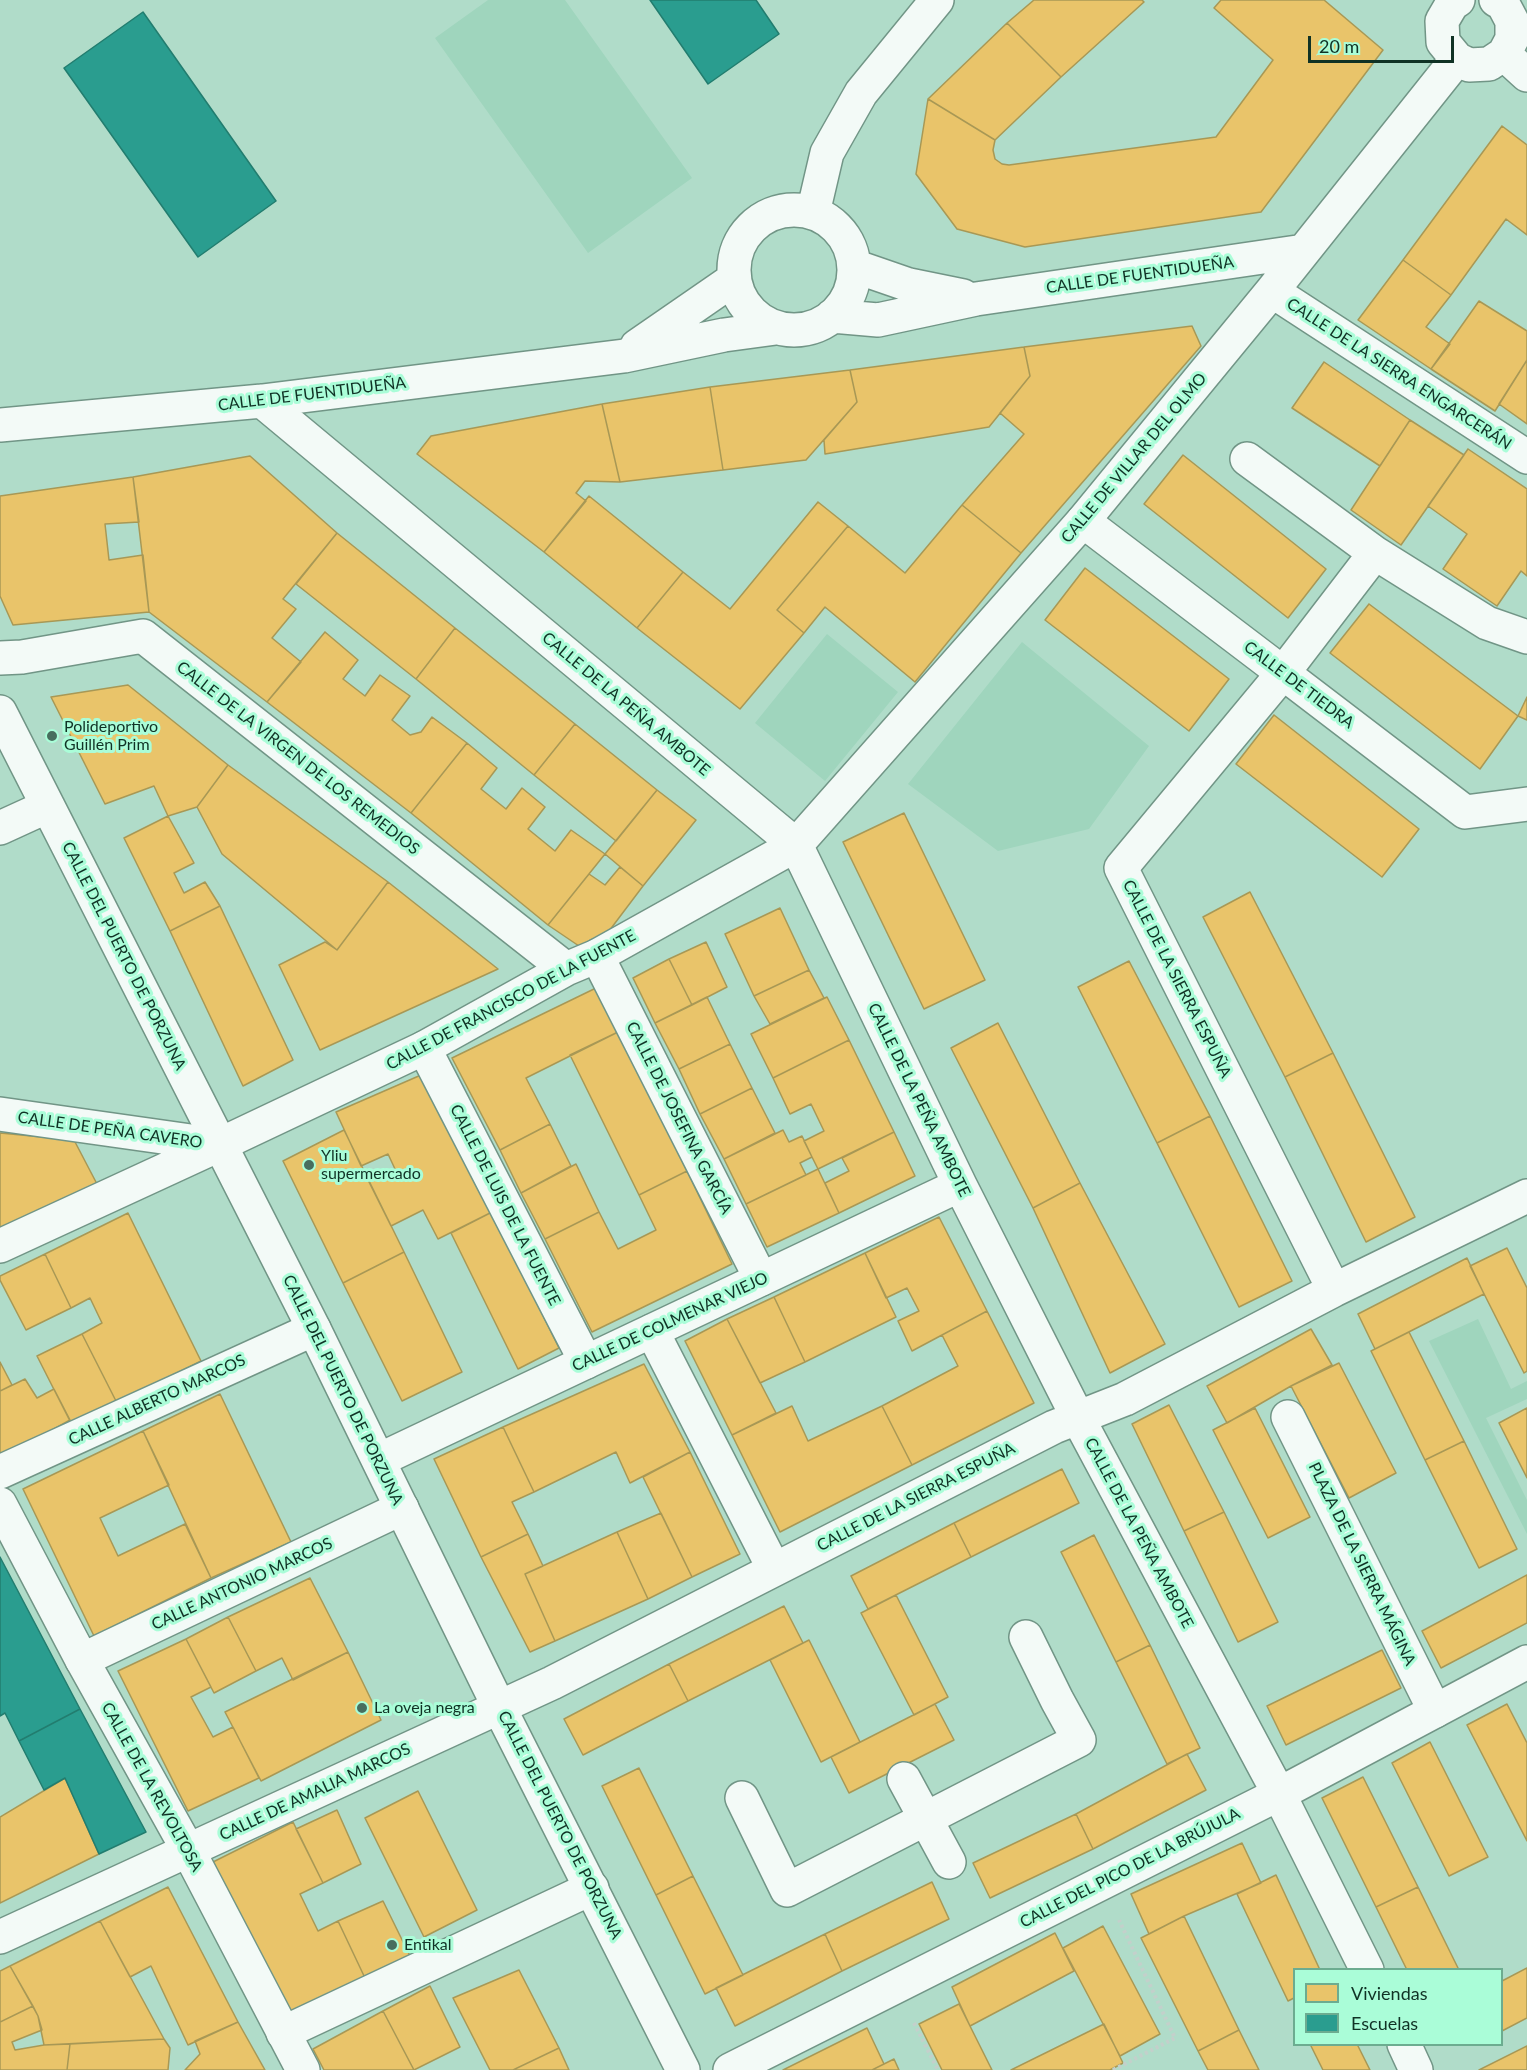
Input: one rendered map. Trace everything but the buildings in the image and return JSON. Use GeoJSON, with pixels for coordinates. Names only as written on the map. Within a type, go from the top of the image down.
{"type":"FeatureCollection","features":[{"type":"Feature","properties":{"kind":"street"},"geometry":{"type":"LineString","coordinates":[[813,213],[827,153],[861,93],[937,0]]}},
{"type":"Feature","properties":{"kind":"street"},"geometry":{"type":"LineString","coordinates":[[1452,2],[1442,21],[1443,42],[1457,59],[1469,65],[1516,64],[1512,21],[1502,1]]}},
{"type":"Feature","properties":{"kind":"street","name":"CALLE DE VILLAR DEL OLMO"},"geometry":{"type":"LineString","coordinates":[[796,845],[1083,521],[1272,291],[1457,59]]}},
{"type":"Feature","properties":{"kind":"street"},"geometry":{"type":"LineString","coordinates":[[792,210],[813,213],[829,221],[842,233],[850,249],[854,267],[852,285],[844,302],[832,316],[815,326],[796,330],[776,327],[762,321],[748,309],[739,295],[734,279],[734,258],[742,239],[755,223],[773,213],[792,210]]}},
{"type":"Feature","properties":{"kind":"street","name":"CALLE DE FUENTIDUEÑA"},"geometry":{"type":"LineString","coordinates":[[832,316],[878,320],[976,298],[1304,251]]}},
{"type":"Feature","properties":{"kind":"street","name":"CALLE DE FUENTIDUEÑA"},"geometry":{"type":"LineString","coordinates":[[854,267],[909,285],[976,298]]}},
{"type":"Feature","properties":{"kind":"street","name":"CALLE DE FUENTIDUEÑA"},"geometry":{"type":"LineString","coordinates":[[624,356],[734,279]]}},
{"type":"Feature","properties":{"kind":"street","name":"CALLE DE LA SIERRA ENGARCERÁN"},"geometry":{"type":"LineString","coordinates":[[1272,291],[1527,457]]}},
{"type":"Feature","properties":{"kind":"street","name":"CALLE DE FUENTIDUEÑA"},"geometry":{"type":"LineString","coordinates":[[0,425],[262,401],[624,356],[724,334],[776,327]]}},
{"type":"Feature","properties":{"kind":"street","name":"CALLE DE LA PEÑA AMBOTE"},"geometry":{"type":"LineString","coordinates":[[262,401],[796,845],[960,1185],[1078,1418],[1280,1794],[1365,1968]]}},
{"type":"Feature","properties":{"kind":"street"},"geometry":{"type":"LineString","coordinates":[[1247,459],[1375,553],[1487,623],[1527,637]]}},
{"type":"Feature","properties":{"kind":"street","name":"CALLE DE TIEDRA"},"geometry":{"type":"LineString","coordinates":[[1083,521],[1465,812],[1527,804]]}},
{"type":"Feature","properties":{"kind":"street","name":"CALLE DE LA SIERRA ESPUÑA"},"geometry":{"type":"LineString","coordinates":[[1334,1290],[1121,868],[1283,673],[1375,553]]}},
{"type":"Feature","properties":{"kind":"street","name":"CALLE DE LA VIRGEN DE LOS REMEDIOS"},"geometry":{"type":"LineString","coordinates":[[0,658],[22,657],[143,636],[566,969]]}},
{"type":"Feature","properties":{"kind":"street","name":"CALLE DEL PUERTO DE PORZUNA"},"geometry":{"type":"LineString","coordinates":[[0,712],[314,1329],[499,1707],[683,2070]]}},
{"type":"Feature","properties":{"kind":"street"},"geometry":{"type":"LineString","coordinates":[[0,828],[48,806]]}},
{"type":"Feature","properties":{"kind":"street","name":"CALLE DE FRANCISCO DE LA FUENTE"},"geometry":{"type":"LineString","coordinates":[[0,1246],[424,1048],[566,969],[597,956],[796,845]]}},
{"type":"Feature","properties":{"kind":"street","name":"CALLE DE JOSEFINA GARCÍA"},"geometry":{"type":"LineString","coordinates":[[597,956],[761,1279]]}},
{"type":"Feature","properties":{"kind":"street","name":"CALLE DE LUIS DE LA FUENTE"},"geometry":{"type":"LineString","coordinates":[[424,1048],[586,1362]]}},
{"type":"Feature","properties":{"kind":"street","name":"CALLE DE PEÑA CAVERO"},"geometry":{"type":"LineString","coordinates":[[0,1114],[219,1145]]}},
{"type":"Feature","properties":{"kind":"street","name":"CALLE DE COLMENAR VIEJO"},"geometry":{"type":"LineString","coordinates":[[379,1460],[960,1185]]}},
{"type":"Feature","properties":{"kind":"street","name":"CALLE DE LA SIERRA ESPUÑA"},"geometry":{"type":"LineString","coordinates":[[499,1707],[552,1683],[1054,1427],[1125,1399],[1334,1290],[1527,1196]]}},
{"type":"Feature","properties":{"kind":"street","name":"CALLE ALBERTO MARCOS"},"geometry":{"type":"LineString","coordinates":[[0,1472],[314,1329]]}},
{"type":"Feature","properties":{"kind":"street"},"geometry":{"type":"LineString","coordinates":[[652,1330],[774,1569]]}},
{"type":"Feature","properties":{"kind":"street","name":"PLAZA DE LA SIERRA MÁGINA"},"geometry":{"type":"LineString","coordinates":[[1288,1417],[1435,1711]]}},
{"type":"Feature","properties":{"kind":"street","name":"CALLE DE LA REVOLTOSA"},"geometry":{"type":"LineString","coordinates":[[0,1504],[82,1660],[188,1850],[303,2070]]}},
{"type":"Feature","properties":{"kind":"street","name":"CALLE ANTONIO MARCOS"},"geometry":{"type":"LineString","coordinates":[[82,1660],[402,1509]]}},
{"type":"Feature","properties":{"kind":"street"},"geometry":{"type":"LineString","coordinates":[[741,1798],[787,1890],[1079,1740],[1026,1637]]}},
{"type":"Feature","properties":{"kind":"street","name":"CALLE DEL PICO DE LA BRÚJULA"},"geometry":{"type":"LineString","coordinates":[[730,2070],[1280,1794],[1527,1662]]}},
{"type":"Feature","properties":{"kind":"street","name":"CALLE DE AMALIA MARCOS"},"geometry":{"type":"LineString","coordinates":[[0,1937],[499,1707]]}},
{"type":"Feature","properties":{"kind":"street"},"geometry":{"type":"LineString","coordinates":[[904,1779],[949,1862]]}},
{"type":"Feature","properties":{"kind":"street"},"geometry":{"type":"LineString","coordinates":[[283,2033],[592,1888]]}},
{"type":"Feature","properties":{"kind":"street"},"geometry":{"type":"LineString","coordinates":[[1405,2046],[1416,2070]]}},
{"type":"Feature","properties":{"kind":"path"},"geometry":{"type":"LineString","coordinates":[[1113,2070],[1175,2038],[1114,1911]]}},
{"type":"Feature","properties":{"kind":"path"},"geometry":{"type":"LineString","coordinates":[[909,2015],[938,2070]]}},
{"type":"Feature","properties":{"kind":"green space"},"geometry":{"type":"Polygon","coordinates":[[[488,0],[565,0],[692,178],[588,253],[435,38],[488,0]]]}},
{"type":"Feature","properties":{"kind":"green space"},"geometry":{"type":"Polygon","coordinates":[[[827,634],[898,692],[825,781],[755,723],[827,634]]]}},
{"type":"Feature","properties":{"kind":"green space"},"geometry":{"type":"Polygon","coordinates":[[[1022,642],[1149,746],[1089,829],[998,851],[908,784],[1022,642]]]}},
{"type":"Feature","properties":{"kind":"green space"},"geometry":{"type":"Polygon","coordinates":[[[1478,1319],[1511,1389],[1527,1381],[1527,1399],[1486,1418],[1527,1500],[1527,1534],[1429,1341],[1478,1319]]]}},
{"type":"Feature","properties":{"kind":"place","name":"Polideportivo Guillén Prim"},"geometry":{"type":"Point","coordinates":[52,736]}},
{"type":"Feature","properties":{"kind":"place","name":"Yliu supermercado"},"geometry":{"type":"Point","coordinates":[309,1165]}},
{"type":"Feature","properties":{"kind":"place","name":"La oveja negra"},"geometry":{"type":"Point","coordinates":[362,1708]}},
{"type":"Feature","properties":{"kind":"place","name":"Entikal"},"geometry":{"type":"Point","coordinates":[392,1945]}}]}
